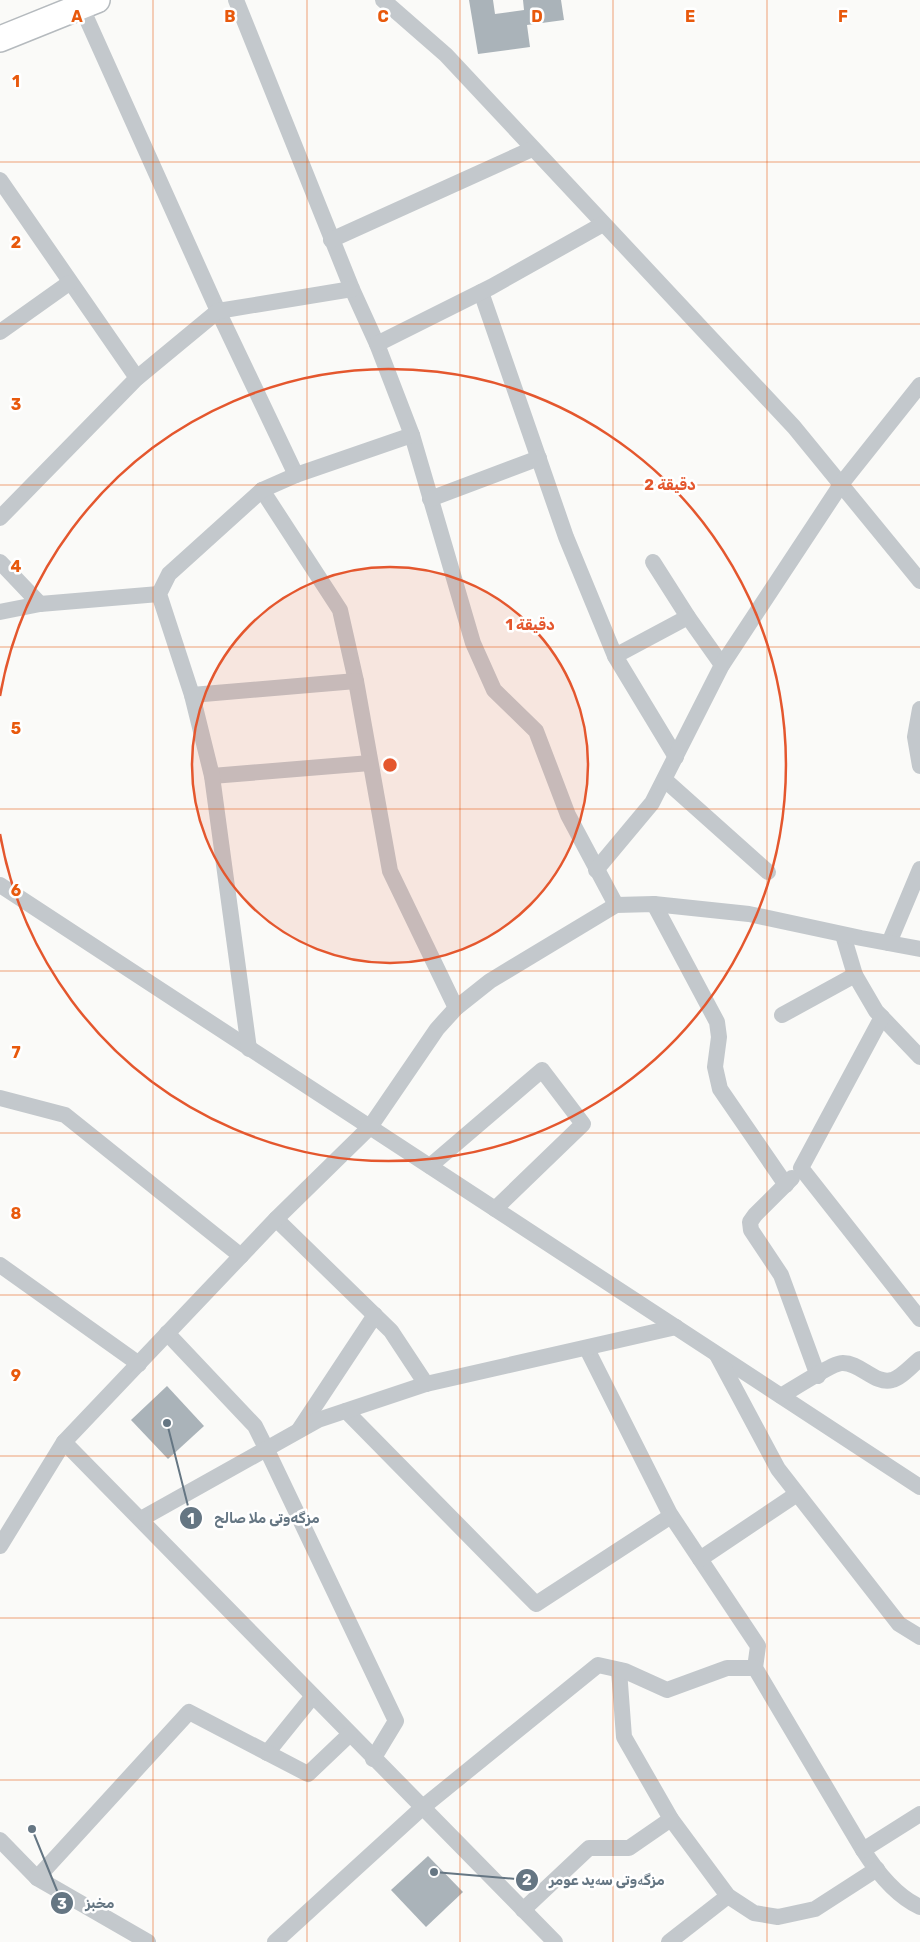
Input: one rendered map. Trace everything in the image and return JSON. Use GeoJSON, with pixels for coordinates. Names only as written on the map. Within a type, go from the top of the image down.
{"type":"FeatureCollection","features":[{"type":"Feature","properties":{"kind":"main road"},"geometry":{"type":"LineString","coordinates":[[0,39],[89,3]]}},
{"type":"Feature","properties":{"kind":"street"},"geometry":{"type":"LineString","coordinates":[[236,0],[331,240],[378,344],[412,435],[473,643],[494,690],[511,709],[536,731],[568,815],[616,905]]}},
{"type":"Feature","properties":{"kind":"street"},"geometry":{"type":"LineString","coordinates":[[383,0],[446,55],[794,427],[842,483],[920,581]]}},
{"type":"Feature","properties":{"kind":"street"},"geometry":{"type":"LineString","coordinates":[[89,3],[218,311],[296,475]]}},
{"type":"Feature","properties":{"kind":"street"},"geometry":{"type":"LineString","coordinates":[[331,240],[532,149]]}},
{"type":"Feature","properties":{"kind":"street"},"geometry":{"type":"LineString","coordinates":[[0,180],[69,283],[137,378]]}},
{"type":"Feature","properties":{"kind":"street"},"geometry":{"type":"LineString","coordinates":[[378,344],[481,292],[603,224]]}},
{"type":"Feature","properties":{"kind":"street"},"geometry":{"type":"LineString","coordinates":[[0,332],[69,283]]}},
{"type":"Feature","properties":{"kind":"street"},"geometry":{"type":"LineString","coordinates":[[0,518],[137,378],[218,311],[352,289]]}},
{"type":"Feature","properties":{"kind":"street"},"geometry":{"type":"LineString","coordinates":[[481,292],[566,537],[615,656],[676,757]]}},
{"type":"Feature","properties":{"kind":"street"},"geometry":{"type":"LineString","coordinates":[[596,870],[652,803],[722,665],[842,483],[920,385]]}},
{"type":"Feature","properties":{"kind":"street"},"geometry":{"type":"LineString","coordinates":[[249,1049],[212,776],[192,694],[158,594],[168,574],[262,490],[296,475],[412,435]]}},
{"type":"Feature","properties":{"kind":"street"},"geometry":{"type":"LineString","coordinates":[[430,499],[539,458]]}},
{"type":"Feature","properties":{"kind":"street"},"geometry":{"type":"LineString","coordinates":[[262,490],[340,610],[356,681],[390,871],[456,1008]]}},
{"type":"Feature","properties":{"kind":"street"},"geometry":{"type":"LineString","coordinates":[[0,562],[40,604]]}},
{"type":"Feature","properties":{"kind":"street"},"geometry":{"type":"LineString","coordinates":[[653,562],[688,617],[722,665]]}},
{"type":"Feature","properties":{"kind":"street"},"geometry":{"type":"LineString","coordinates":[[0,612],[40,604],[158,594]]}},
{"type":"Feature","properties":{"kind":"street"},"geometry":{"type":"LineString","coordinates":[[615,656],[688,617]]}},
{"type":"Feature","properties":{"kind":"street"},"geometry":{"type":"LineString","coordinates":[[192,694],[356,681]]}},
{"type":"Feature","properties":{"kind":"street"},"geometry":{"type":"LineString","coordinates":[[920,709],[915,737],[920,766]]}},
{"type":"Feature","properties":{"kind":"street"},"geometry":{"type":"LineString","coordinates":[[212,776],[370,763]]}},
{"type":"Feature","properties":{"kind":"street"},"geometry":{"type":"LineString","coordinates":[[664,780],[768,872]]}},
{"type":"Feature","properties":{"kind":"street"},"geometry":{"type":"LineString","coordinates":[[889,943],[920,869]]}},
{"type":"Feature","properties":{"kind":"street"},"geometry":{"type":"LineString","coordinates":[[0,885],[920,1487]]}},
{"type":"Feature","properties":{"kind":"street"},"geometry":{"type":"LineString","coordinates":[[0,1546],[64,1442],[276,1219],[370,1127],[437,1029],[456,1008],[490,981],[616,905],[654,904],[749,914],[843,935],[920,949]]}},
{"type":"Feature","properties":{"kind":"street"},"geometry":{"type":"LineString","coordinates":[[654,904],[718,1022],[719,1037],[715,1067],[720,1089],[786,1185]]}},
{"type":"Feature","properties":{"kind":"street"},"geometry":{"type":"LineString","coordinates":[[843,935],[855,975],[882,1017],[920,1058]]}},
{"type":"Feature","properties":{"kind":"street"},"geometry":{"type":"LineString","coordinates":[[782,1015],[855,975]]}},
{"type":"Feature","properties":{"kind":"street"},"geometry":{"type":"LineString","coordinates":[[818,1376],[781,1275],[751,1230],[750,1222],[755,1214],[801,1168],[882,1017]]}},
{"type":"Feature","properties":{"kind":"street"},"geometry":{"type":"LineString","coordinates":[[430,1166],[542,1070],[583,1124],[495,1209]]}},
{"type":"Feature","properties":{"kind":"street"},"geometry":{"type":"LineString","coordinates":[[0,1098],[64,1115],[241,1256]]}},
{"type":"Feature","properties":{"kind":"street"},"geometry":{"type":"LineString","coordinates":[[801,1168],[920,1319]]}},
{"type":"Feature","properties":{"kind":"street"},"geometry":{"type":"LineString","coordinates":[[276,1219],[391,1331],[426,1384]]}},
{"type":"Feature","properties":{"kind":"street"},"geometry":{"type":"LineString","coordinates":[[0,1265],[139,1364]]}},
{"type":"Feature","properties":{"kind":"street"},"geometry":{"type":"LineString","coordinates":[[298,1431],[375,1315]]}},
{"type":"Feature","properties":{"kind":"street"},"geometry":{"type":"LineString","coordinates":[[140,1519],[318,1420],[426,1384],[587,1349],[676,1327]]}},
{"type":"Feature","properties":{"kind":"street"},"geometry":{"type":"LineString","coordinates":[[167,1333],[255,1426],[266,1448],[396,1721],[373,1758]]}},
{"type":"Feature","properties":{"kind":"street"},"geometry":{"type":"LineString","coordinates":[[587,1349],[671,1516],[758,1646],[755,1668],[863,1850],[877,1869],[905,1900],[920,1907]]}},
{"type":"Feature","properties":{"kind":"street"},"geometry":{"type":"LineString","coordinates":[[716,1353],[778,1469],[900,1624],[920,1636]]}},
{"type":"Feature","properties":{"kind":"street"},"geometry":{"type":"LineString","coordinates":[[781,1396],[818,1376],[831,1365],[850,1363],[884,1381],[893,1380],[920,1359]]}},
{"type":"Feature","properties":{"kind":"street"},"geometry":{"type":"LineString","coordinates":[[346,1411],[536,1604],[671,1516]]}},
{"type":"Feature","properties":{"kind":"street"},"geometry":{"type":"LineString","coordinates":[[64,1442],[555,1942]]}},
{"type":"Feature","properties":{"kind":"street"},"geometry":{"type":"LineString","coordinates":[[700,1560],[797,1494]]}},
{"type":"Feature","properties":{"kind":"street"},"geometry":{"type":"LineString","coordinates":[[275,1942],[423,1807],[598,1665],[619,1670],[667,1690],[728,1668],[755,1668]]}},
{"type":"Feature","properties":{"kind":"street"},"geometry":{"type":"LineString","coordinates":[[619,1670],[624,1737],[671,1819],[728,1896],[754,1913],[778,1917],[815,1909],[877,1869]]}},
{"type":"Feature","properties":{"kind":"street"},"geometry":{"type":"LineString","coordinates":[[267,1753],[314,1696]]}},
{"type":"Feature","properties":{"kind":"street"},"geometry":{"type":"LineString","coordinates":[[37,1878],[189,1712],[308,1774],[350,1734]]}},
{"type":"Feature","properties":{"kind":"street"},"geometry":{"type":"LineString","coordinates":[[863,1850],[920,1814]]}},
{"type":"Feature","properties":{"kind":"street"},"geometry":{"type":"LineString","coordinates":[[523,1910],[589,1848],[629,1848],[671,1819]]}},
{"type":"Feature","properties":{"kind":"street"},"geometry":{"type":"LineString","coordinates":[[0,1840],[37,1878],[148,1942]]}},
{"type":"Feature","properties":{"kind":"street"},"geometry":{"type":"LineString","coordinates":[[669,1942],[728,1896]]}},
{"type":"Feature","properties":{"kind":"building"},"geometry":{"type":"Polygon","coordinates":[[[469,0],[493,0],[495,14],[524,10],[523,0],[561,0],[564,20],[527,25],[530,47],[478,54],[469,0]]]}},
{"type":"Feature","properties":{"kind":"building"},"geometry":{"type":"Polygon","coordinates":[[[167,1386],[204,1426],[168,1459],[131,1420],[167,1386]]]}},
{"type":"Feature","properties":{"kind":"building"},"geometry":{"type":"Polygon","coordinates":[[[428,1856],[463,1892],[426,1927],[391,1890],[428,1856]]]}},
{"type":"Feature","properties":{"kind":"place","name":"مزگه‌وتی ملا صالح"},"geometry":{"type":"Point","coordinates":[167,1423]}},
{"type":"Feature","properties":{"kind":"place","name":"مخبز"},"geometry":{"type":"Point","coordinates":[32,1829]}},
{"type":"Feature","properties":{"kind":"place","name":"مزگەوتی سەید عومر"},"geometry":{"type":"Point","coordinates":[434,1872]}}]}
